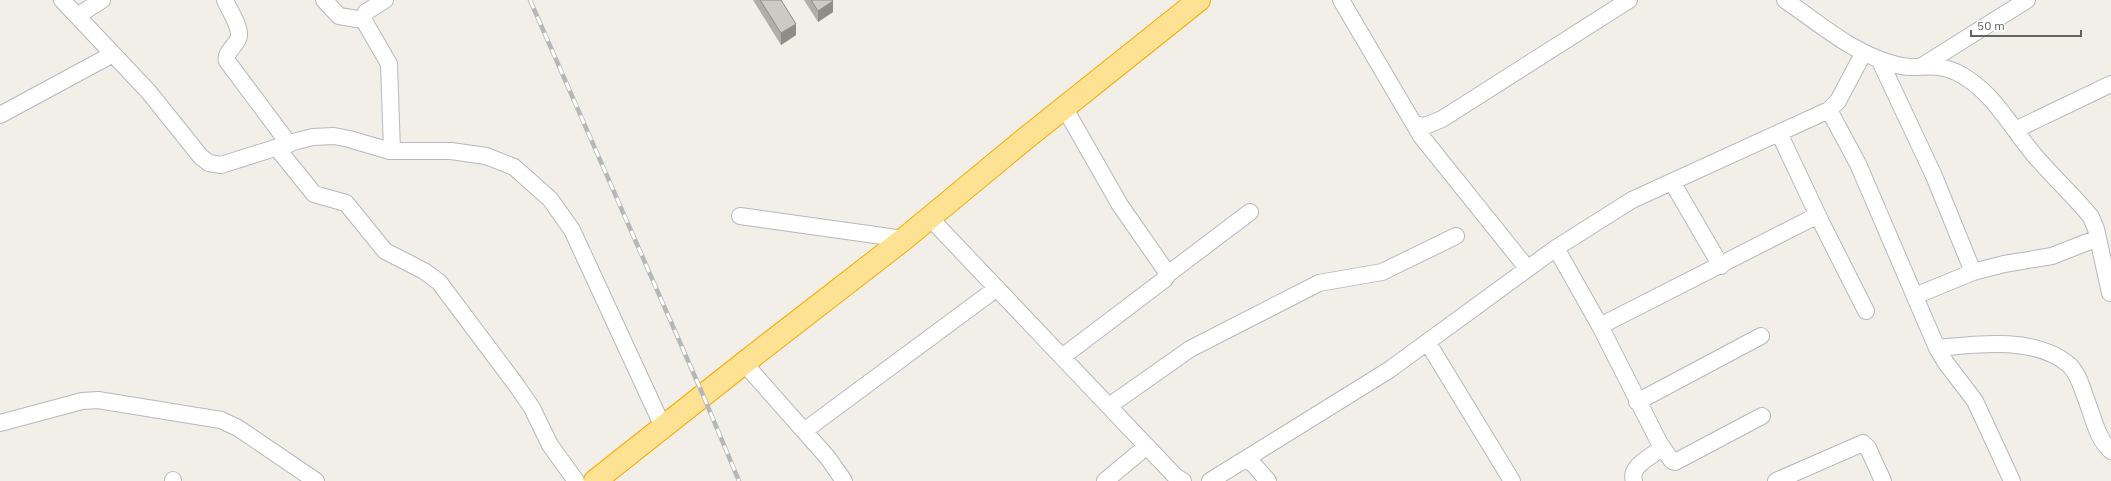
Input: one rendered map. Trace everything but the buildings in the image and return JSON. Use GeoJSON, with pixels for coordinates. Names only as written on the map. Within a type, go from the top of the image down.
{"type":"FeatureCollection","features":[{"type":"Feature","properties":{"kind":"highway"},"geometry":{"type":"LineString","coordinates":[[594,481],[904,239],[1064,107],[1198,0]]}},
{"type":"Feature","properties":{"kind":"street"},"geometry":{"type":"LineString","coordinates":[[62,0],[148,92],[201,157],[209,163],[221,165],[313,137],[334,136],[392,151],[451,151],[486,156],[514,167],[550,199],[572,230],[663,427]]}},
{"type":"Feature","properties":{"kind":"street"},"geometry":{"type":"LineString","coordinates":[[77,16],[102,0]]}},
{"type":"Feature","properties":{"kind":"street"},"geometry":{"type":"LineString","coordinates":[[225,0],[239,32],[237,43],[227,55],[227,61],[314,194],[346,203],[385,251],[432,275],[439,282],[517,386],[532,408],[550,445],[576,481]]}},
{"type":"Feature","properties":{"kind":"street"},"geometry":{"type":"LineString","coordinates":[[324,0],[339,16],[364,20]]}},
{"type":"Feature","properties":{"kind":"street"},"geometry":{"type":"LineString","coordinates":[[385,0],[366,12],[364,20],[389,64],[392,151]]}},
{"type":"Feature","properties":{"kind":"street"},"geometry":{"type":"LineString","coordinates":[[1341,0],[1421,136],[1527,268]]}},
{"type":"Feature","properties":{"kind":"street"},"geometry":{"type":"LineString","coordinates":[[1414,124],[1425,126],[1442,119],[1629,0]]}},
{"type":"Feature","properties":{"kind":"street"},"geometry":{"type":"LineString","coordinates":[[1922,66],[2026,0]]}},
{"type":"Feature","properties":{"kind":"street"},"geometry":{"type":"LineString","coordinates":[[1789,1],[1863,54],[1903,66],[1940,66],[1956,72],[1982,89],[2043,165],[2091,217],[2098,238],[2110,293]]}},
{"type":"Feature","properties":{"kind":"street"},"geometry":{"type":"LineString","coordinates":[[0,115],[113,54]]}},
{"type":"Feature","properties":{"kind":"street"},"geometry":{"type":"LineString","coordinates":[[1210,481],[1389,370],[1428,343],[1527,268],[1632,200],[1830,110],[1838,101],[1863,54]]}},
{"type":"Feature","properties":{"kind":"street"},"geometry":{"type":"LineString","coordinates":[[1879,59],[1934,176],[1973,272]]}},
{"type":"Feature","properties":{"kind":"street"},"geometry":{"type":"LineString","coordinates":[[2015,130],[2111,84]]}},
{"type":"Feature","properties":{"kind":"street"},"geometry":{"type":"LineString","coordinates":[[1064,107],[1120,205],[1168,274]]}},
{"type":"Feature","properties":{"kind":"street"},"geometry":{"type":"LineString","coordinates":[[1830,110],[1858,164],[1937,348],[1946,363],[1975,401],[2012,481]]}},
{"type":"Feature","properties":{"kind":"street"},"geometry":{"type":"LineString","coordinates":[[1779,133],[1866,311]]}},
{"type":"Feature","properties":{"kind":"street"},"geometry":{"type":"LineString","coordinates":[[1672,182],[1721,266]]}},
{"type":"Feature","properties":{"kind":"street"},"geometry":{"type":"LineString","coordinates":[[1062,357],[1250,212]]}},
{"type":"Feature","properties":{"kind":"street"},"geometry":{"type":"LineString","coordinates":[[1600,326],[1721,266],[1818,215]]}},
{"type":"Feature","properties":{"kind":"street"},"geometry":{"type":"LineString","coordinates":[[740,216],[904,239]]}},
{"type":"Feature","properties":{"kind":"street"},"geometry":{"type":"LineString","coordinates":[[930,218],[1176,477],[1183,481]]}},
{"type":"Feature","properties":{"kind":"street"},"geometry":{"type":"LineString","coordinates":[[1109,406],[1190,349],[1312,286],[1325,282],[1382,272],[1456,236]]}},
{"type":"Feature","properties":{"kind":"street"},"geometry":{"type":"LineString","coordinates":[[1915,296],[1973,272],[2004,264],[2052,256],[2098,238]]}},
{"type":"Feature","properties":{"kind":"street"},"geometry":{"type":"LineString","coordinates":[[1556,248],[1600,326],[1637,402],[1661,445],[1672,461],[1675,462],[1762,416]]}},
{"type":"Feature","properties":{"kind":"street"},"geometry":{"type":"LineString","coordinates":[[804,431],[997,288]]}},
{"type":"Feature","properties":{"kind":"street"},"geometry":{"type":"LineString","coordinates":[[1637,402],[1761,336]]}},
{"type":"Feature","properties":{"kind":"street"},"geometry":{"type":"LineString","coordinates":[[1428,343],[1512,481]]}},
{"type":"Feature","properties":{"kind":"street"},"geometry":{"type":"LineString","coordinates":[[1937,348],[1983,344],[2031,347],[2069,364],[2079,381],[2099,434],[2106,447],[2111,451]]}},
{"type":"Feature","properties":{"kind":"street"},"geometry":{"type":"LineString","coordinates":[[744,363],[828,458],[844,481]]}},
{"type":"Feature","properties":{"kind":"street"},"geometry":{"type":"LineString","coordinates":[[0,423],[82,401],[98,400],[220,420],[238,428],[316,481]]}},
{"type":"Feature","properties":{"kind":"street"},"geometry":{"type":"LineString","coordinates":[[1776,481],[1863,443],[1868,448],[1883,481]]}},
{"type":"Feature","properties":{"kind":"street"},"geometry":{"type":"LineString","coordinates":[[1634,481],[1632,476],[1634,470],[1659,450],[1661,445]]}},
{"type":"Feature","properties":{"kind":"street"},"geometry":{"type":"LineString","coordinates":[[1105,481],[1147,446]]}},
{"type":"Feature","properties":{"kind":"street"},"geometry":{"type":"LineString","coordinates":[[1248,458],[1268,481]]}},
{"type":"Feature","properties":{"kind":"railway"},"geometry":{"type":"LineString","coordinates":[[530,0],[703,395],[739,481]]}}]}
